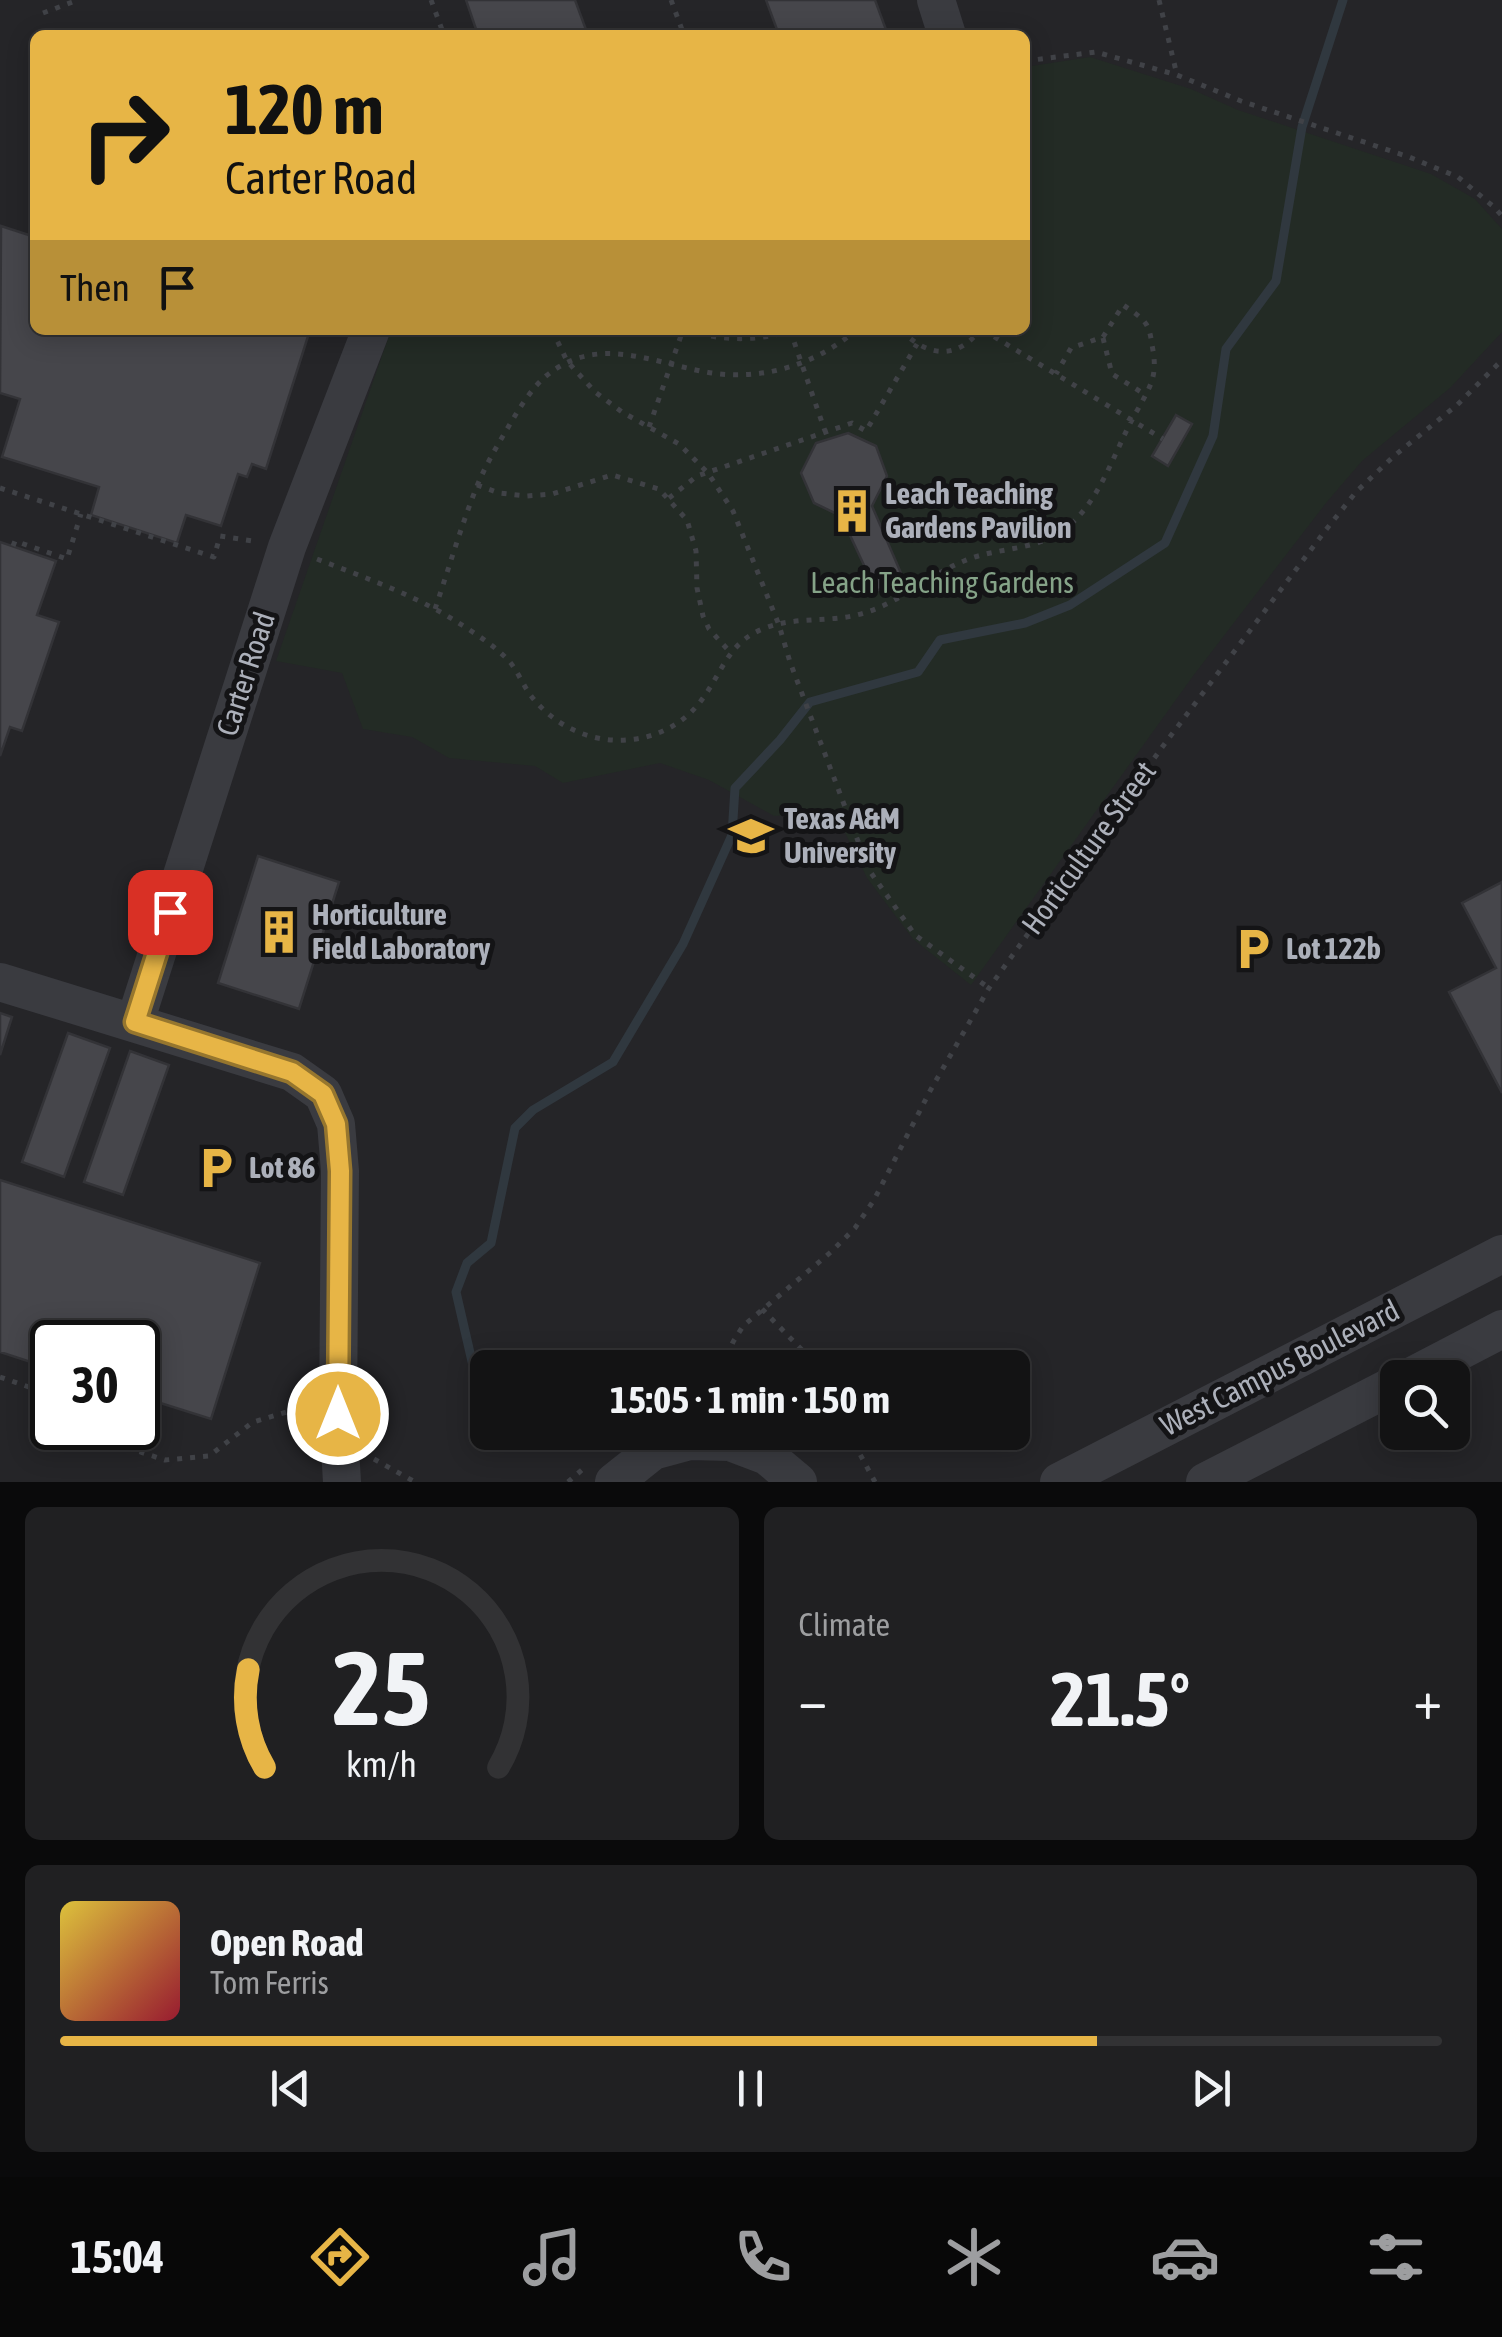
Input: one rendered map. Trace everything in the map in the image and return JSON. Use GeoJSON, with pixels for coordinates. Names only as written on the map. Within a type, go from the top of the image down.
{"type":"FeatureCollection","features":[{"type":"Feature","properties":{"kind":"street"},"geometry":{"type":"LineString","coordinates":[[936,0],[945,30]]}},
{"type":"Feature","properties":{"kind":"street","name":"Carter Road"},"geometry":{"type":"LineString","coordinates":[[135,1022],[287,547],[369,335]]}},
{"type":"Feature","properties":{"kind":"street"},"geometry":{"type":"LineString","coordinates":[[0,982],[292,1072],[323,1094],[336,1124],[340,1171],[338,1414],[342,1482]]}},
{"type":"Feature","properties":{"kind":"street","name":"West Campus Boulevard"},"geometry":{"type":"LineString","coordinates":[[1059,1482],[1502,1254]]}},
{"type":"Feature","properties":{"kind":"street"},"geometry":{"type":"LineString","coordinates":[[1443,1360],[1502,1329]]}},
{"type":"Feature","properties":{"kind":"street"},"geometry":{"type":"LineString","coordinates":[[1205,1482],[1380,1392]]}},
{"type":"Feature","properties":{"kind":"street"},"geometry":{"type":"LineString","coordinates":[[614,1482],[654,1451],[690,1441],[730,1442],[767,1456],[798,1482]]}},
{"type":"Feature","properties":{"kind":"path"},"geometry":{"type":"LineString","coordinates":[[42,13],[78,0]]}},
{"type":"Feature","properties":{"kind":"path"},"geometry":{"type":"LineString","coordinates":[[431,0],[442,30]]}},
{"type":"Feature","properties":{"kind":"path"},"geometry":{"type":"LineString","coordinates":[[671,0],[682,30]]}},
{"type":"Feature","properties":{"kind":"path"},"geometry":{"type":"LineString","coordinates":[[1159,0],[1177,75]]}},
{"type":"Feature","properties":{"kind":"path"},"geometry":{"type":"LineString","coordinates":[[1030,60],[1096,52],[1177,75],[1458,177],[1502,216]]}},
{"type":"Feature","properties":{"kind":"path"},"geometry":{"type":"LineString","coordinates":[[0,488],[214,557],[220,536],[287,547],[388,587],[435,610],[488,644],[510,662],[540,707],[554,718],[600,740],[626,740],[669,728],[688,716],[730,652],[768,627],[806,618],[836,619],[865,613],[967,560],[1026,547],[1068,528],[1099,490],[1155,378],[1155,358],[1145,322],[1123,305],[1102,338],[1071,348],[1056,374]]}},
{"type":"Feature","properties":{"kind":"path"},"geometry":{"type":"LineString","coordinates":[[554,335],[567,361],[594,392],[679,444],[708,473],[733,510],[868,870],[916,935],[989,988]]}},
{"type":"Feature","properties":{"kind":"path"},"geometry":{"type":"LineString","coordinates":[[649,427],[682,335]]}},
{"type":"Feature","properties":{"kind":"path"},"geometry":{"type":"LineString","coordinates":[[709,335],[756,339],[777,335]]}},
{"type":"Feature","properties":{"kind":"path"},"geometry":{"type":"LineString","coordinates":[[792,335],[825,431]]}},
{"type":"Feature","properties":{"kind":"path"},"geometry":{"type":"LineString","coordinates":[[435,610],[492,454],[528,397],[544,378],[567,361],[627,353],[710,373],[752,375],[801,364],[850,335]]}},
{"type":"Feature","properties":{"kind":"path"},"geometry":{"type":"LineString","coordinates":[[906,335],[932,351],[950,352],[976,335]]}},
{"type":"Feature","properties":{"kind":"path"},"geometry":{"type":"LineString","coordinates":[[990,335],[1162,439]]}},
{"type":"Feature","properties":{"kind":"path"},"geometry":{"type":"LineString","coordinates":[[1102,338],[1112,374],[1146,394]]}},
{"type":"Feature","properties":{"kind":"path"},"geometry":{"type":"LineString","coordinates":[[669,498],[698,476],[825,431],[852,423],[866,431],[916,344]]}},
{"type":"Feature","properties":{"kind":"path","name":"Horticulture Street"},"geometry":{"type":"LineString","coordinates":[[729,1350],[744,1326],[854,1228],[874,1200],[989,988],[1324,530],[1356,492],[1458,405],[1502,360]]}},
{"type":"Feature","properties":{"kind":"path"},"geometry":{"type":"LineString","coordinates":[[478,485],[499,493],[526,496],[552,494],[612,475],[660,489],[693,532],[702,616],[730,652]]}},
{"type":"Feature","properties":{"kind":"path"},"geometry":{"type":"LineString","coordinates":[[14,546],[15,541],[67,558],[81,514]]}},
{"type":"Feature","properties":{"kind":"path"},"geometry":{"type":"LineString","coordinates":[[762,1309],[801,1350]]}},
{"type":"Feature","properties":{"kind":"path"},"geometry":{"type":"LineString","coordinates":[[0,1377],[30,1387]]}},
{"type":"Feature","properties":{"kind":"path"},"geometry":{"type":"LineString","coordinates":[[134,1450],[165,1460],[210,1456],[253,1422],[297,1409],[323,1409],[338,1414],[364,1454],[415,1482]]}},
{"type":"Feature","properties":{"kind":"path"},"geometry":{"type":"LineString","coordinates":[[858,1450],[875,1482]]}},
{"type":"Feature","properties":{"kind":"shaded area","name":"Texas A&M University"},"geometry":{"type":"Polygon","coordinates":[[[0,0],[1502,0],[1502,1482],[0,1482],[0,0]]]}},
{"type":"Feature","properties":{"kind":"green space","name":"Leach Teaching Gardens"},"geometry":{"type":"Polygon","coordinates":[[[1090,57],[1431,174],[1475,199],[1502,229],[1502,332],[1450,388],[1362,461],[1326,503],[1193,676],[971,985],[913,939],[867,878],[835,812],[774,816],[709,780],[660,763],[563,783],[535,766],[449,758],[412,737],[363,729],[342,673],[276,661],[389,335],[1030,335],[1030,66],[1090,57]]]}},
{"type":"Feature","properties":{"kind":"building"},"geometry":{"type":"Polygon","coordinates":[[[466,0],[575,0],[586,30],[476,30],[466,0]]]}},
{"type":"Feature","properties":{"kind":"building"},"geometry":{"type":"Polygon","coordinates":[[[766,0],[875,0],[886,30],[777,30],[766,0]]]}},
{"type":"Feature","properties":{"kind":"building"},"geometry":{"type":"Polygon","coordinates":[[[1,226],[30,235],[30,335],[308,335],[266,469],[252,464],[247,477],[238,474],[221,526],[186,515],[177,543],[91,515],[99,487],[2,457],[20,399],[0,393],[1,226]]]}},
{"type":"Feature","properties":{"kind":"building"},"geometry":{"type":"Polygon","coordinates":[[[1176,415],[1192,424],[1168,466],[1152,456],[1176,415]]]}},
{"type":"Feature","properties":{"kind":"building","name":"Leach Teaching Gardens Pavilion"},"geometry":{"type":"Polygon","coordinates":[[[848,433],[876,446],[887,476],[872,506],[904,580],[876,591],[841,516],[814,503],[801,473],[816,443],[848,433]]]}},
{"type":"Feature","properties":{"kind":"building"},"geometry":{"type":"Polygon","coordinates":[[[0,542],[56,561],[37,615],[59,622],[22,731],[10,727],[0,756],[0,542]]]}},
{"type":"Feature","properties":{"kind":"building","name":"Horticulture Field Laboratory"},"geometry":{"type":"Polygon","coordinates":[[[258,856],[339,882],[299,1009],[218,983],[258,856]]]}},
{"type":"Feature","properties":{"kind":"building"},"geometry":{"type":"Polygon","coordinates":[[[1502,882],[1502,1093],[1449,992],[1496,968],[1462,903],[1502,882]]]}},
{"type":"Feature","properties":{"kind":"building"},"geometry":{"type":"Polygon","coordinates":[[[0,1013],[12,1017],[0,1055],[0,1013]]]}},
{"type":"Feature","properties":{"kind":"building"},"geometry":{"type":"Polygon","coordinates":[[[68,1033],[110,1048],[64,1177],[22,1162],[68,1033]]]}},
{"type":"Feature","properties":{"kind":"building"},"geometry":{"type":"Polygon","coordinates":[[[130,1051],[169,1065],[123,1195],[84,1182],[130,1051]]]}},
{"type":"Feature","properties":{"kind":"building"},"geometry":{"type":"Polygon","coordinates":[[[0,1180],[260,1263],[211,1419],[160,1403],[160,1320],[30,1320],[30,1362],[0,1352],[0,1180]]]}},
{"type":"Feature","properties":{"kind":"waterway"},"geometry":{"type":"LineString","coordinates":[[470,1353],[456,1292],[467,1263],[491,1243],[515,1128],[533,1110],[613,1062],[683,944],[732,835],[735,788],[810,702],[918,672],[940,640],[1025,623],[1070,605],[1165,543],[1213,436],[1226,349],[1276,281],[1302,127],[1343,0]]}},
{"type":"Feature","properties":{"kind":"place","name":"Leach Teaching Gardens Pavilion"},"geometry":{"type":"Point","coordinates":[852,511]}},
{"type":"Feature","properties":{"kind":"place","name":"Texas A&M University"},"geometry":{"type":"Point","coordinates":[751,836]}},
{"type":"Feature","properties":{"kind":"place","name":"Horticulture Field Laboratory"},"geometry":{"type":"Point","coordinates":[279,932]}},
{"type":"Feature","properties":{"kind":"place","name":"Lot 122b"},"geometry":{"type":"Point","coordinates":[1253,949]}},
{"type":"Feature","properties":{"kind":"place","name":"Lot 86"},"geometry":{"type":"Point","coordinates":[216,1168]}},
{"type":"Feature","properties":{"kind":"route"},"geometry":{"type":"LineString","coordinates":[[170,912],[135,1022],[292,1072],[323,1094],[336,1124],[340,1171],[338,1414]]}}]}
